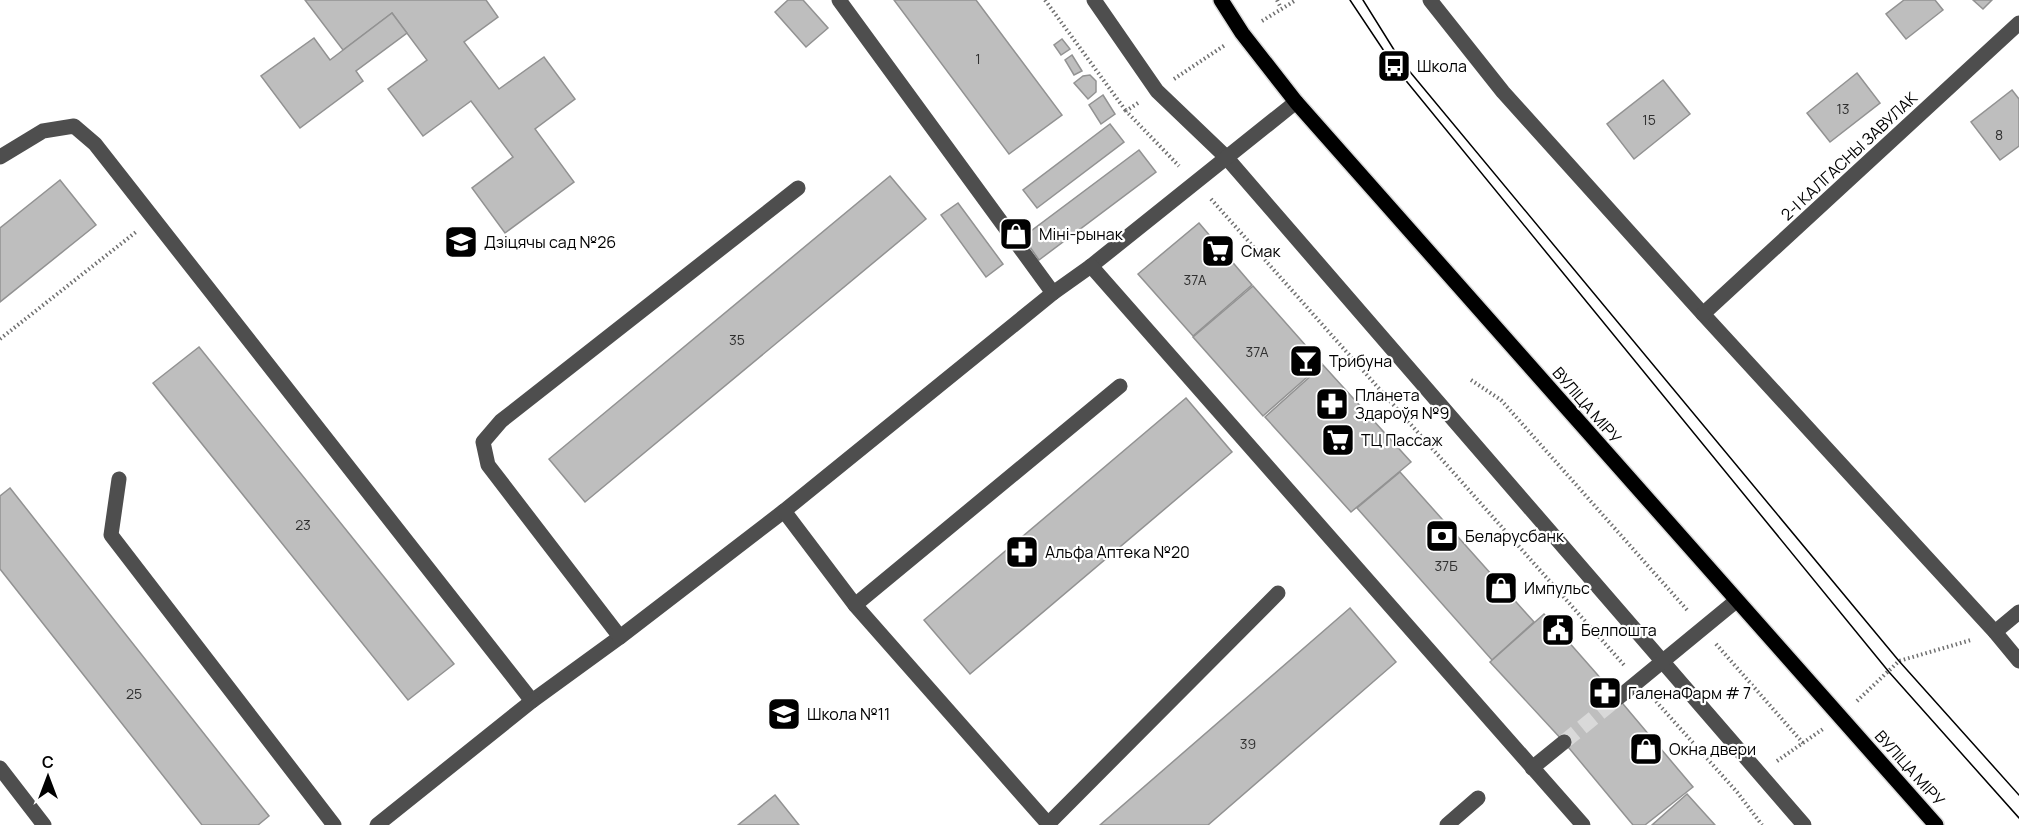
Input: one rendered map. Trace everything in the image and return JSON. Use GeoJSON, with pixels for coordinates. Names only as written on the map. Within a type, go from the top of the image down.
{"type":"FeatureCollection","features":[{"type":"Feature","properties":{"kind":"main road","name":"ВУЛІЦА МІРУ"},"geometry":{"type":"LineString","coordinates":[[1221,0],[1242,33],[1296,102],[1936,825]]}},
{"type":"Feature","properties":{"kind":"street"},"geometry":{"type":"LineString","coordinates":[[840,0],[1053,293]]}},
{"type":"Feature","properties":{"kind":"street"},"geometry":{"type":"LineString","coordinates":[[1094,0],[1157,91],[1226,157],[1804,825]]}},
{"type":"Feature","properties":{"kind":"street"},"geometry":{"type":"LineString","coordinates":[[1430,0],[1503,92],[2019,661]]}},
{"type":"Feature","properties":{"kind":"street","name":"2-І КАЛГАСНЫ ЗАВУЛАК"},"geometry":{"type":"LineString","coordinates":[[1702,314],[2019,23]]}},
{"type":"Feature","properties":{"kind":"street"},"geometry":{"type":"LineString","coordinates":[[378,825],[532,701],[620,637],[784,511],[1053,293],[1296,102]]}},
{"type":"Feature","properties":{"kind":"street"},"geometry":{"type":"LineString","coordinates":[[0,158],[43,131],[74,126],[95,144],[532,701]]}},
{"type":"Feature","properties":{"kind":"street"},"geometry":{"type":"LineString","coordinates":[[620,637],[488,465],[483,442],[501,421],[798,188]]}},
{"type":"Feature","properties":{"kind":"street"},"geometry":{"type":"LineString","coordinates":[[1090,266],[1583,825]]}},
{"type":"Feature","properties":{"kind":"street"},"geometry":{"type":"LineString","coordinates":[[855,605],[1120,386]]}},
{"type":"Feature","properties":{"kind":"street"},"geometry":{"type":"LineString","coordinates":[[118,479],[111,535],[334,825]]}},
{"type":"Feature","properties":{"kind":"street"},"geometry":{"type":"LineString","coordinates":[[784,511],[855,605],[1048,825],[1278,593]]}},
{"type":"Feature","properties":{"kind":"street"},"geometry":{"type":"LineString","coordinates":[[1618,698],[1736,601]]}},
{"type":"Feature","properties":{"kind":"street"},"geometry":{"type":"LineString","coordinates":[[1995,632],[2019,612]]}},
{"type":"Feature","properties":{"kind":"street"},"geometry":{"type":"LineString","coordinates":[[1532,768],[1564,742]]}},
{"type":"Feature","properties":{"kind":"street"},"geometry":{"type":"LineString","coordinates":[[0,768],[44,825]]}},
{"type":"Feature","properties":{"kind":"street"},"geometry":{"type":"LineString","coordinates":[[1446,825],[1478,798]]}},
{"type":"Feature","properties":{"kind":"path"},"geometry":{"type":"LineString","coordinates":[[1045,0],[1126,111]]}},
{"type":"Feature","properties":{"kind":"path"},"geometry":{"type":"LineString","coordinates":[[1277,0],[1281,8]]}},
{"type":"Feature","properties":{"kind":"path"},"geometry":{"type":"LineString","coordinates":[[1218,206],[1737,792],[1762,825]]}},
{"type":"Feature","properties":{"kind":"path"},"geometry":{"type":"LineString","coordinates":[[0,339],[153,218]]}},
{"type":"Feature","properties":{"kind":"path"},"geometry":{"type":"LineString","coordinates":[[1471,380],[1501,400],[1803,743]]}},
{"type":"Feature","properties":{"kind":"building"},"geometry":{"type":"Polygon","coordinates":[[[305,0],[486,0],[498,17],[464,42],[499,89],[544,57],[575,99],[535,129],[574,182],[505,233],[472,188],[513,157],[471,101],[423,136],[388,89],[427,60],[392,13],[343,50],[305,0]]]}},
{"type":"Feature","properties":{"kind":"building"},"geometry":{"type":"Polygon","coordinates":[[[788,0],[803,0],[828,28],[806,47],[775,12],[788,0]]]}},
{"type":"Feature","properties":{"kind":"building"},"geometry":{"type":"Polygon","coordinates":[[[894,0],[976,0],[1062,115],[1009,154],[894,0]]]}},
{"type":"Feature","properties":{"kind":"building"},"geometry":{"type":"Polygon","coordinates":[[[1904,0],[1935,0],[1943,10],[1906,39],[1886,14],[1904,0]]]}},
{"type":"Feature","properties":{"kind":"building"},"geometry":{"type":"Polygon","coordinates":[[[1973,0],[1992,0],[1983,9],[1973,0]]]}},
{"type":"Feature","properties":{"kind":"building"},"geometry":{"type":"Polygon","coordinates":[[[392,13],[407,33],[356,71],[363,81],[300,128],[261,76],[314,38],[330,60],[392,13]]]}},
{"type":"Feature","properties":{"kind":"building"},"geometry":{"type":"Polygon","coordinates":[[[1062,39],[1070,49],[1061,55],[1054,45],[1062,39]]]}},
{"type":"Feature","properties":{"kind":"building"},"geometry":{"type":"Polygon","coordinates":[[[1072,55],[1082,71],[1074,75],[1065,60],[1072,55]]]}},
{"type":"Feature","properties":{"kind":"building"},"geometry":{"type":"Polygon","coordinates":[[[1857,73],[1880,103],[1830,142],[1807,113],[1857,73]]]}},
{"type":"Feature","properties":{"kind":"building"},"geometry":{"type":"Polygon","coordinates":[[[1090,75],[1096,81],[1096,92],[1088,99],[1074,83],[1083,76],[1090,75]]]}},
{"type":"Feature","properties":{"kind":"building"},"geometry":{"type":"Polygon","coordinates":[[[1663,80],[1690,114],[1634,159],[1607,124],[1663,80]]]}},
{"type":"Feature","properties":{"kind":"building"},"geometry":{"type":"Polygon","coordinates":[[[2012,90],[2019,99],[2019,146],[2000,160],[1971,122],[2012,90]]]}},
{"type":"Feature","properties":{"kind":"building"},"geometry":{"type":"Polygon","coordinates":[[[1103,95],[1115,114],[1101,124],[1089,105],[1103,95]]]}},
{"type":"Feature","properties":{"kind":"building"},"geometry":{"type":"Polygon","coordinates":[[[1110,124],[1124,142],[1037,208],[1023,190],[1110,124]]]}},
{"type":"Feature","properties":{"kind":"building"},"geometry":{"type":"Polygon","coordinates":[[[1139,150],[1156,172],[1039,260],[1023,237],[1139,150]]]}},
{"type":"Feature","properties":{"kind":"building"},"geometry":{"type":"Polygon","coordinates":[[[890,176],[926,219],[585,502],[549,459],[890,176]]]}},
{"type":"Feature","properties":{"kind":"building"},"geometry":{"type":"Polygon","coordinates":[[[60,180],[96,225],[0,302],[0,228],[60,180]]]}},
{"type":"Feature","properties":{"kind":"building"},"geometry":{"type":"Polygon","coordinates":[[[958,203],[1003,264],[986,277],[941,215],[958,203]]]}},
{"type":"Feature","properties":{"kind":"building"},"geometry":{"type":"Polygon","coordinates":[[[1199,223],[1252,285],[1193,336],[1138,274],[1199,223]]]}},
{"type":"Feature","properties":{"kind":"building"},"geometry":{"type":"Polygon","coordinates":[[[1253,286],[1322,364],[1263,416],[1193,337],[1253,286]]]}},
{"type":"Feature","properties":{"kind":"building"},"geometry":{"type":"Polygon","coordinates":[[[199,347],[454,664],[408,700],[153,383],[199,347]]]}},
{"type":"Feature","properties":{"kind":"building","name":"ТЦ Пассаж"},"geometry":{"type":"Polygon","coordinates":[[[1323,365],[1411,462],[1351,512],[1265,417],[1323,365]]]}},
{"type":"Feature","properties":{"kind":"building"},"geometry":{"type":"Polygon","coordinates":[[[1186,398],[1232,452],[970,674],[924,620],[1186,398]]]}},
{"type":"Feature","properties":{"kind":"building"},"geometry":{"type":"Polygon","coordinates":[[[1400,472],[1534,622],[1492,660],[1357,508],[1400,472]]]}},
{"type":"Feature","properties":{"kind":"building"},"geometry":{"type":"Polygon","coordinates":[[[10,488],[269,816],[258,825],[202,825],[0,569],[0,496],[10,488]]]}},
{"type":"Feature","properties":{"kind":"building"},"geometry":{"type":"Polygon","coordinates":[[[1350,608],[1396,662],[1208,825],[1100,825],[1350,608]]]}},
{"type":"Feature","properties":{"kind":"building"},"geometry":{"type":"Polygon","coordinates":[[[1544,614],[1693,787],[1645,825],[1633,825],[1564,742],[1490,662],[1544,614]]]}},
{"type":"Feature","properties":{"kind":"building"},"geometry":{"type":"Polygon","coordinates":[[[1687,794],[1715,825],[1652,825],[1687,794]]]}},
{"type":"Feature","properties":{"kind":"building"},"geometry":{"type":"Polygon","coordinates":[[[775,795],[799,825],[738,825],[775,795]]]}},
{"type":"Feature","properties":{"kind":"tunnel"},"geometry":{"type":"LineString","coordinates":[[1564,742],[1618,698]]}},
{"type":"Feature","properties":{"kind":"tram line"},"geometry":{"type":"LineString","coordinates":[[1350,0],[1394,66],[1889,672],[2019,818]]}},
{"type":"Feature","properties":{"kind":"tram line"},"geometry":{"type":"LineString","coordinates":[[1363,0],[1401,61],[1899,661],[2019,795]]}},
{"type":"Feature","properties":{"kind":"place","name":"Школа"},"geometry":{"type":"Point","coordinates":[1394,66]}},
{"type":"Feature","properties":{"kind":"place","name":"Міні-рынак"},"geometry":{"type":"Point","coordinates":[1016,234]}},
{"type":"Feature","properties":{"kind":"place","name":"Дзіцячы сад №26"},"geometry":{"type":"Point","coordinates":[461,242]}},
{"type":"Feature","properties":{"kind":"place","name":"Смак"},"geometry":{"type":"Point","coordinates":[1218,251]}},
{"type":"Feature","properties":{"kind":"place","name":"Трибуна"},"geometry":{"type":"Point","coordinates":[1306,361]}},
{"type":"Feature","properties":{"kind":"place","name":"Планета Здароўя №9"},"geometry":{"type":"Point","coordinates":[1332,404]}},
{"type":"Feature","properties":{"kind":"place","name":"ТЦ Пассаж"},"geometry":{"type":"Point","coordinates":[1338,440]}},
{"type":"Feature","properties":{"kind":"place","name":"Беларусбанк"},"geometry":{"type":"Point","coordinates":[1442,536]}},
{"type":"Feature","properties":{"kind":"place","name":"Альфа Аптека №20"},"geometry":{"type":"Point","coordinates":[1022,552]}},
{"type":"Feature","properties":{"kind":"place","name":"Импульс"},"geometry":{"type":"Point","coordinates":[1501,588]}},
{"type":"Feature","properties":{"kind":"place","name":"Белпошта"},"geometry":{"type":"Point","coordinates":[1558,630]}},
{"type":"Feature","properties":{"kind":"place","name":"ГаленаФарм # 7"},"geometry":{"type":"Point","coordinates":[1605,693]}},
{"type":"Feature","properties":{"kind":"place","name":"Школа №11"},"geometry":{"type":"Point","coordinates":[784,714]}},
{"type":"Feature","properties":{"kind":"place","name":"Окна двери"},"geometry":{"type":"Point","coordinates":[1646,749]}}]}
